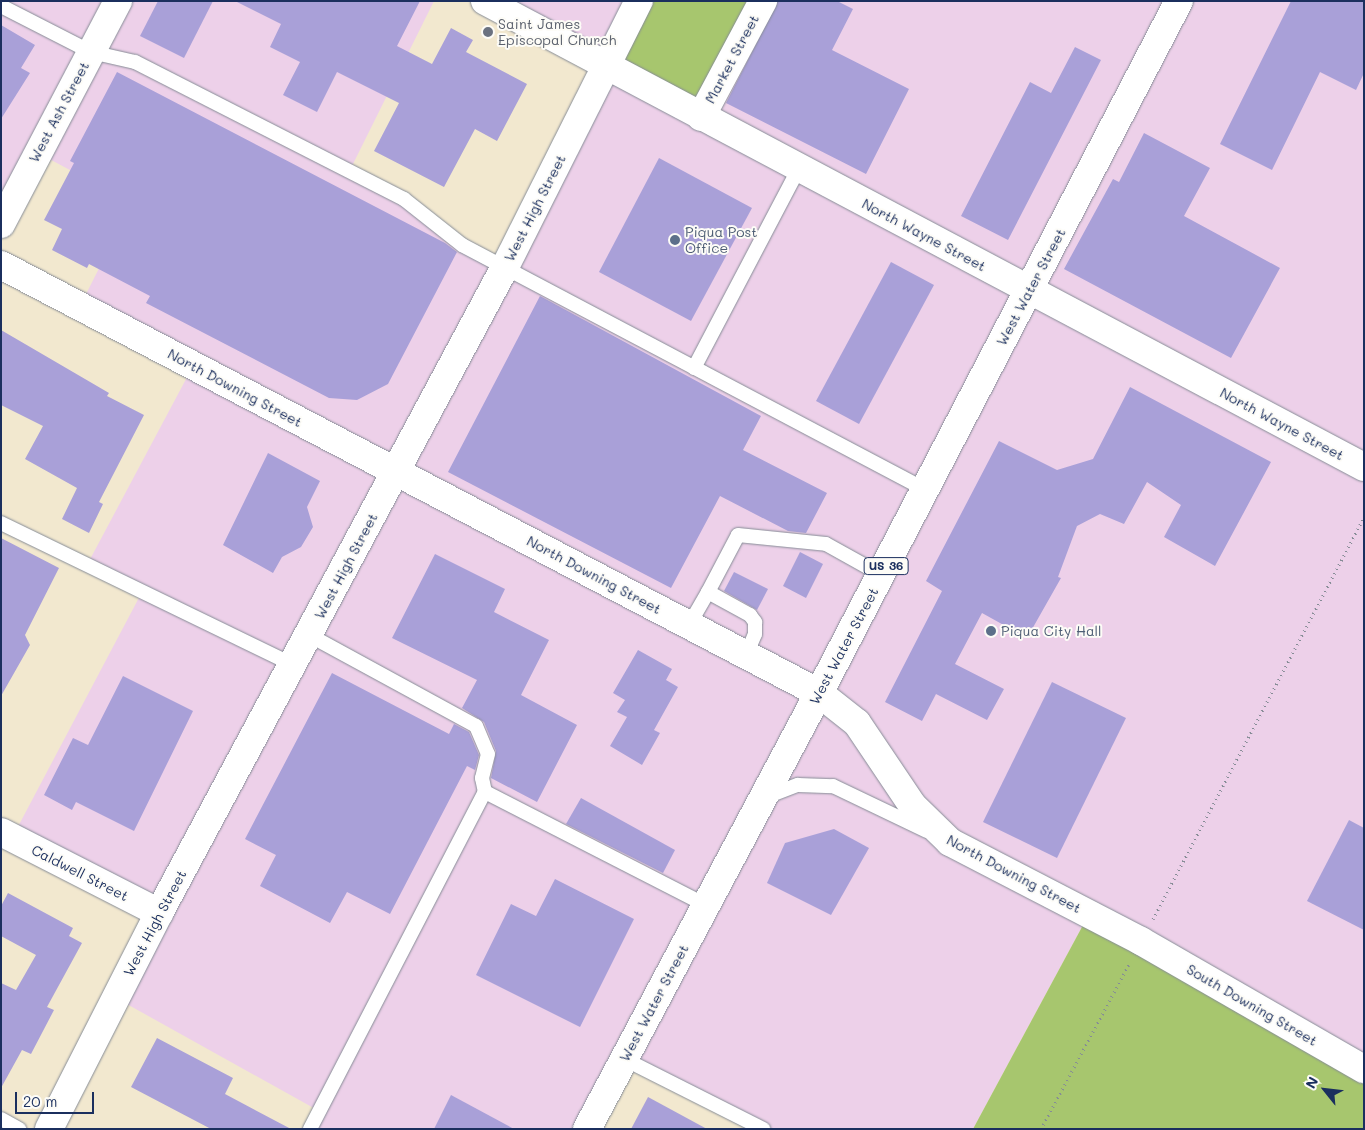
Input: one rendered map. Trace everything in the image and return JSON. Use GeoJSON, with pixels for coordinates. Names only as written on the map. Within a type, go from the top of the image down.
{"type":"FeatureCollection","features":[{"type":"Feature","properties":{"kind":"street","name":"West Ash Street"},"geometry":{"type":"LineString","coordinates":[[1,224],[118,1]]}},
{"type":"Feature","properties":{"kind":"street","name":"North Wayne Street"},"geometry":{"type":"LineString","coordinates":[[485,1],[1364,467]]}},
{"type":"Feature","properties":{"kind":"street","name":"West High Street"},"geometry":{"type":"LineString","coordinates":[[49,1129],[159,914],[505,267],[639,1]]}},
{"type":"Feature","properties":{"kind":"street","name":"Market Street"},"geometry":{"type":"LineString","coordinates":[[701,117],[763,1]]}},
{"type":"Feature","properties":{"kind":"street","name":"West Water Street"},"geometry":{"type":"LineString","coordinates":[[587,1129],[882,575],[924,489],[1030,291],[1179,1]]}},
{"type":"Feature","properties":{"kind":"street","name":"North Downing Street"},"geometry":{"type":"LineString","coordinates":[[1,265],[819,694],[857,723],[912,805],[950,842],[1141,941]]}},
{"type":"Feature","properties":{"kind":"street","name":"Caldwell Street"},"geometry":{"type":"LineString","coordinates":[[1,832],[159,914]]}},
{"type":"Feature","properties":{"kind":"street","name":"South Downing Street"},"geometry":{"type":"LineString","coordinates":[[1141,941],[1364,1069]]}},
{"type":"Feature","properties":{"kind":"lane"},"geometry":{"type":"LineString","coordinates":[[1,6],[91,52],[135,62],[404,200],[462,245],[924,489]]}},
{"type":"Feature","properties":{"kind":"lane"},"geometry":{"type":"LineString","coordinates":[[694,368],[799,168]]}},
{"type":"Feature","properties":{"kind":"lane"},"geometry":{"type":"LineString","coordinates":[[1,523],[293,665]]}},
{"type":"Feature","properties":{"kind":"lane"},"geometry":{"type":"LineString","coordinates":[[689,625],[738,535],[826,544],[882,575]]}},
{"type":"Feature","properties":{"kind":"lane"},"geometry":{"type":"LineString","coordinates":[[708,592],[750,615],[755,622],[755,634],[746,655]]}},
{"type":"Feature","properties":{"kind":"lane"},"geometry":{"type":"LineString","coordinates":[[309,635],[476,726],[488,754],[482,778],[484,792],[310,1129]]}},
{"type":"Feature","properties":{"kind":"lane"},"geometry":{"type":"LineString","coordinates":[[762,798],[798,785],[833,786],[950,842]]}},
{"type":"Feature","properties":{"kind":"lane"},"geometry":{"type":"LineString","coordinates":[[484,792],[706,905]]}},
{"type":"Feature","properties":{"kind":"lane"},"geometry":{"type":"LineString","coordinates":[[624,1059],[763,1129]]}},
{"type":"Feature","properties":{"kind":"lane"},"geometry":{"type":"LineString","coordinates":[[1,1119],[20,1129]]}},
{"type":"Feature","properties":{"kind":"path"},"geometry":{"type":"LineString","coordinates":[[1041,1129],[1364,517]]}},
{"type":"Feature","properties":{"kind":"shaded area"},"geometry":{"type":"Polygon","coordinates":[[[1,1],[434,1],[349,172],[504,267],[606,65],[485,1],[1364,1],[1364,1069],[1089,914],[973,1129],[763,1129],[624,1059],[587,1129],[310,1129],[319,1111],[116,998],[159,914],[12,838],[142,592],[87,565],[193,366],[80,306],[132,203],[38,153],[1,224],[1,1]]]}},
{"type":"Feature","properties":{"kind":"green space"},"geometry":{"type":"Polygon","coordinates":[[[639,1],[763,1],[701,117],[606,65],[639,1]]]}},
{"type":"Feature","properties":{"kind":"green space"},"geometry":{"type":"Polygon","coordinates":[[[1089,914],[1364,1069],[1364,1129],[973,1129],[1089,914]]]}},
{"type":"Feature","properties":{"kind":"building"},"geometry":{"type":"Polygon","coordinates":[[[158,1],[213,1],[184,58],[140,36],[158,1]]]}},
{"type":"Feature","properties":{"kind":"building"},"geometry":{"type":"Polygon","coordinates":[[[235,1],[420,1],[397,46],[432,64],[451,28],[473,40],[466,52],[527,84],[497,141],[475,129],[444,187],[374,151],[399,103],[337,72],[317,112],[283,95],[300,62],[270,47],[281,24],[235,1]]]}},
{"type":"Feature","properties":{"kind":"building"},"geometry":{"type":"Polygon","coordinates":[[[778,1],[837,1],[853,9],[832,50],[909,89],[866,174],[726,103],[778,1]]]}},
{"type":"Feature","properties":{"kind":"building"},"geometry":{"type":"Polygon","coordinates":[[[1291,1],[1364,1],[1364,73],[1356,90],[1320,72],[1272,170],[1220,144],[1291,1]]]}},
{"type":"Feature","properties":{"kind":"building"},"geometry":{"type":"Polygon","coordinates":[[[1,25],[35,45],[21,68],[30,73],[1,119],[1,25]]]}},
{"type":"Feature","properties":{"kind":"building"},"geometry":{"type":"Polygon","coordinates":[[[1075,47],[1101,60],[1008,240],[961,216],[1030,82],[1051,93],[1075,47]]]}},
{"type":"Feature","properties":{"kind":"building"},"geometry":{"type":"Polygon","coordinates":[[[117,72],[445,243],[457,252],[388,384],[357,400],[329,398],[146,303],[150,296],[89,264],[87,268],[52,250],[62,229],[44,220],[74,163],[70,161],[117,72]]]}},
{"type":"Feature","properties":{"kind":"building"},"geometry":{"type":"Polygon","coordinates":[[[1144,133],[1210,168],[1184,216],[1280,268],[1231,358],[1064,269],[1113,179],[1119,182],[1144,133]]]}},
{"type":"Feature","properties":{"kind":"building","name":"Piqua Post Office"},"geometry":{"type":"Polygon","coordinates":[[[659,158],[752,208],[691,321],[599,272],[659,158]]]}},
{"type":"Feature","properties":{"kind":"building"},"geometry":{"type":"Polygon","coordinates":[[[891,262],[934,285],[859,424],[816,401],[891,262]]]}},
{"type":"Feature","properties":{"kind":"building"},"geometry":{"type":"Polygon","coordinates":[[[540,296],[761,416],[743,450],[827,493],[806,533],[788,531],[720,496],[671,588],[448,472],[540,296]]]}},
{"type":"Feature","properties":{"kind":"building"},"geometry":{"type":"Polygon","coordinates":[[[1,330],[109,393],[107,396],[144,415],[99,502],[103,504],[89,533],[62,519],[77,488],[25,459],[43,426],[1,405],[1,330]]]}},
{"type":"Feature","properties":{"kind":"building"},"geometry":{"type":"Polygon","coordinates":[[[1130,387],[1271,462],[1215,566],[1164,537],[1181,505],[1147,482],[1124,524],[1100,514],[1077,526],[1058,577],[1061,578],[1027,638],[982,613],[955,664],[1004,689],[987,720],[936,694],[922,721],[885,702],[942,591],[926,581],[999,441],[1057,470],[1093,459],[1130,387]]]}},
{"type":"Feature","properties":{"kind":"building"},"geometry":{"type":"Polygon","coordinates":[[[268,453],[320,481],[307,507],[313,527],[301,547],[282,557],[273,573],[223,545],[268,453]]]}},
{"type":"Feature","properties":{"kind":"building"},"geometry":{"type":"Polygon","coordinates":[[[1,538],[59,568],[25,635],[30,645],[1,696],[1,538]]]}},
{"type":"Feature","properties":{"kind":"building"},"geometry":{"type":"Polygon","coordinates":[[[800,552],[823,564],[806,598],[783,586],[800,552]]]}},
{"type":"Feature","properties":{"kind":"building"},"geometry":{"type":"Polygon","coordinates":[[[435,554],[505,589],[494,612],[549,640],[521,695],[577,725],[537,802],[491,778],[496,751],[484,722],[462,708],[477,680],[392,638],[435,554]]]}},
{"type":"Feature","properties":{"kind":"building"},"geometry":{"type":"Polygon","coordinates":[[[734,572],[768,589],[757,610],[724,591],[734,572]]]}},
{"type":"Feature","properties":{"kind":"building"},"geometry":{"type":"Polygon","coordinates":[[[638,650],[672,669],[666,680],[678,687],[654,730],[660,733],[642,765],[610,746],[627,717],[617,712],[625,700],[613,693],[638,650]]]}},
{"type":"Feature","properties":{"kind":"building"},"geometry":{"type":"Polygon","coordinates":[[[332,673],[449,734],[454,724],[469,732],[479,755],[475,770],[467,766],[390,914],[347,892],[330,923],[260,886],[276,855],[245,839],[332,673]]]}},
{"type":"Feature","properties":{"kind":"building"},"geometry":{"type":"Polygon","coordinates":[[[123,676],[193,711],[134,831],[76,802],[72,810],[44,795],[73,738],[88,745],[123,676]]]}},
{"type":"Feature","properties":{"kind":"building"},"geometry":{"type":"Polygon","coordinates":[[[1052,682],[1126,718],[1057,858],[983,822],[1052,682]]]}},
{"type":"Feature","properties":{"kind":"building"},"geometry":{"type":"Polygon","coordinates":[[[581,798],[675,850],[663,873],[566,824],[581,798]]]}},
{"type":"Feature","properties":{"kind":"building"},"geometry":{"type":"Polygon","coordinates":[[[1349,820],[1364,828],[1364,930],[1307,901],[1349,820]]]}},
{"type":"Feature","properties":{"kind":"building"},"geometry":{"type":"Polygon","coordinates":[[[834,829],[869,848],[831,915],[767,883],[785,843],[834,829]]]}},
{"type":"Feature","properties":{"kind":"building"},"geometry":{"type":"Polygon","coordinates":[[[555,879],[634,919],[580,1027],[476,975],[511,904],[536,916],[555,879]]]}},
{"type":"Feature","properties":{"kind":"building"},"geometry":{"type":"Polygon","coordinates":[[[8,893],[73,928],[69,936],[82,943],[47,1007],[54,1010],[31,1054],[22,1050],[1,1088],[1,983],[16,990],[36,955],[1,936],[1,906],[8,893]]]}},
{"type":"Feature","properties":{"kind":"building"},"geometry":{"type":"Polygon","coordinates":[[[157,1038],[233,1078],[225,1094],[291,1129],[211,1129],[131,1087],[157,1038]]]}},
{"type":"Feature","properties":{"kind":"building"},"geometry":{"type":"Polygon","coordinates":[[[451,1095],[514,1129],[434,1129],[451,1095]]]}},
{"type":"Feature","properties":{"kind":"building"},"geometry":{"type":"Polygon","coordinates":[[[648,1097],[707,1129],[631,1129],[648,1097]]]}},
{"type":"Feature","properties":{"kind":"place","name":"Saint James Episcopal Church"},"geometry":{"type":"Point","coordinates":[488,32]}},
{"type":"Feature","properties":{"kind":"place","name":"Piqua Post Office"},"geometry":{"type":"Point","coordinates":[675,240]}},
{"type":"Feature","properties":{"kind":"place","name":"Piqua City Hall"},"geometry":{"type":"Point","coordinates":[991,631]}}]}
